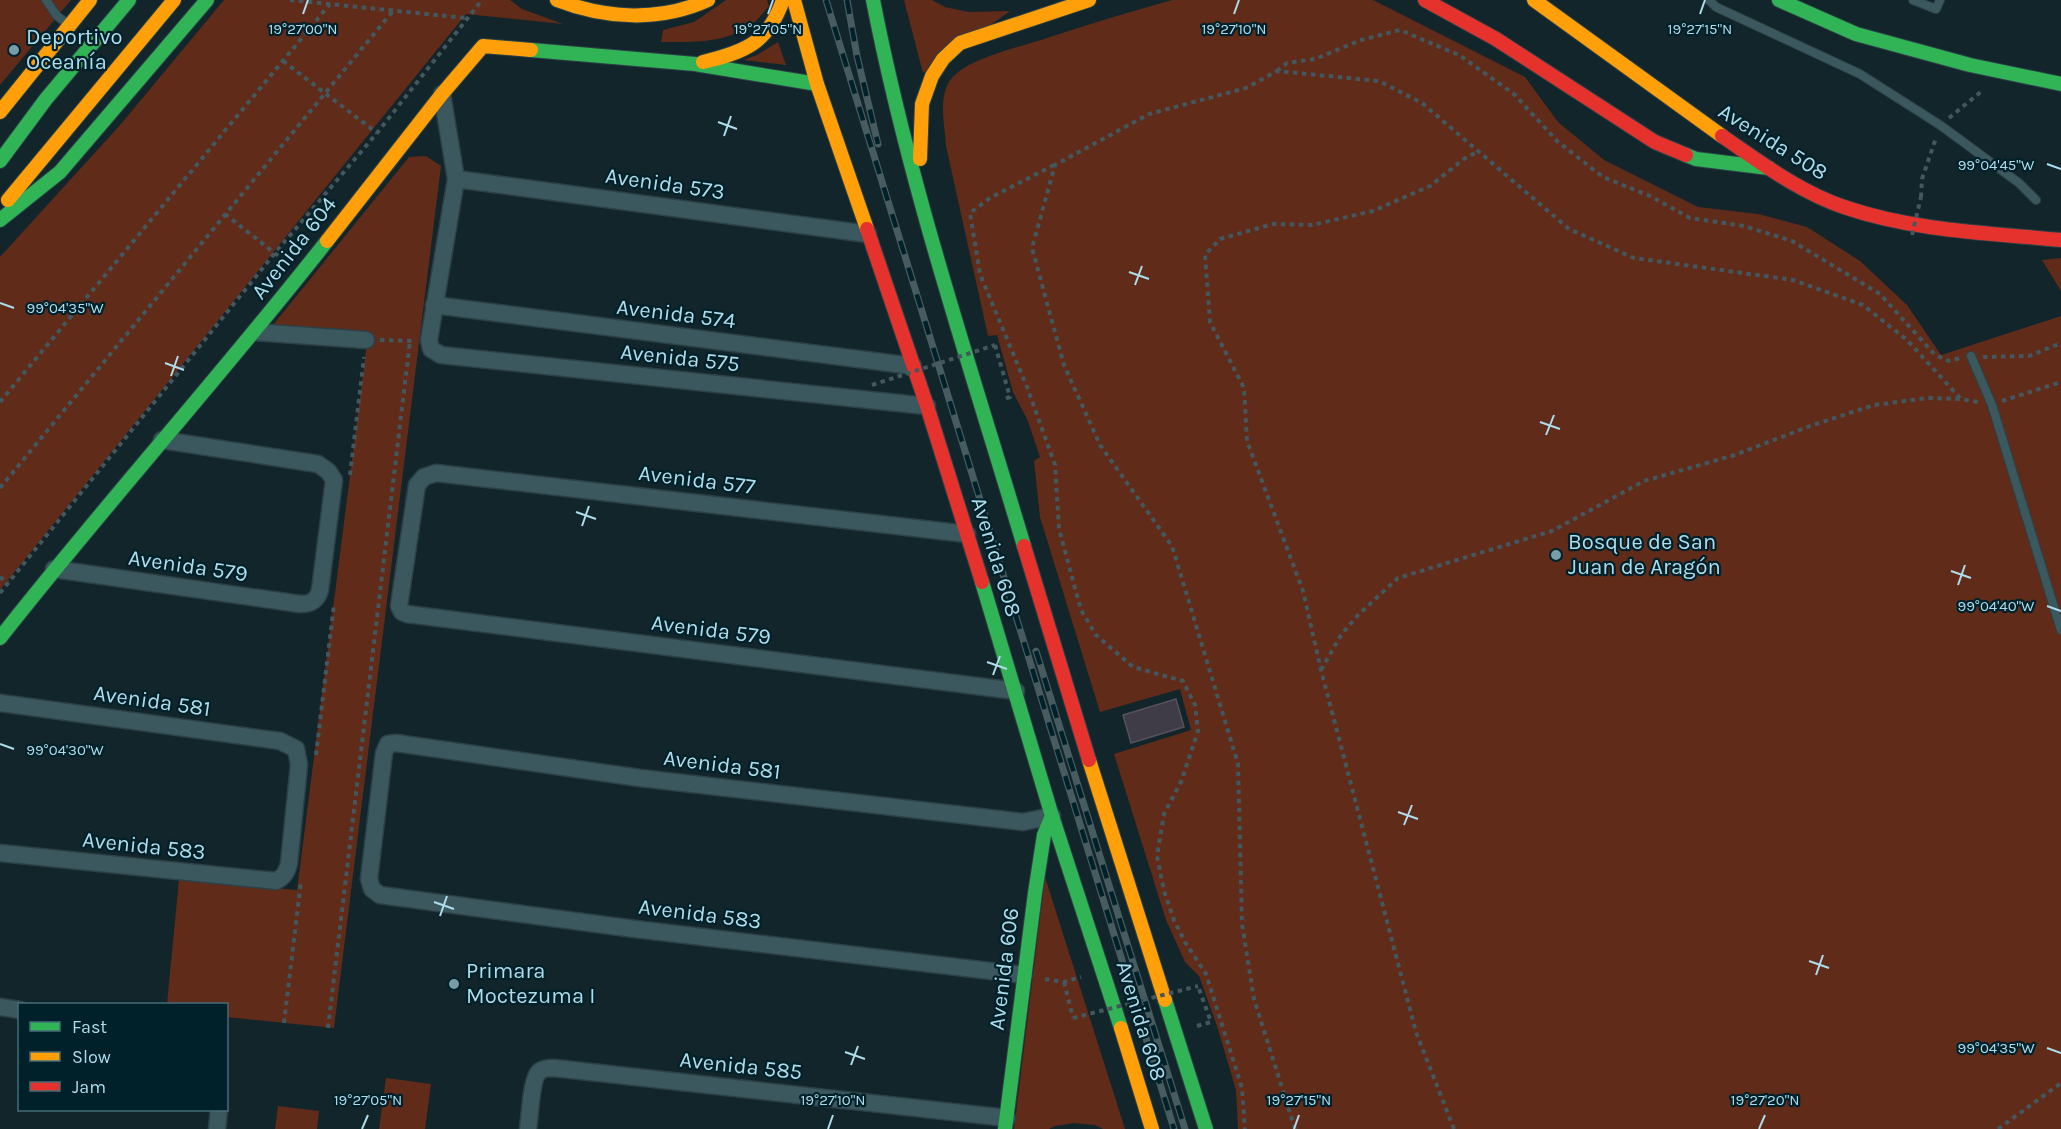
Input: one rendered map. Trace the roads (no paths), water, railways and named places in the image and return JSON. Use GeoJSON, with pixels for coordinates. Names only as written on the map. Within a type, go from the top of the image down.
{"type":"FeatureCollection","features":[{"type":"Feature","properties":{"kind":"main road"},"geometry":{"type":"LineString","coordinates":[[0,112],[90,0]]}},
{"type":"Feature","properties":{"kind":"main road"},"geometry":{"type":"LineString","coordinates":[[0,161],[46,99],[129,0]]}},
{"type":"Feature","properties":{"kind":"main road"},"geometry":{"type":"LineString","coordinates":[[0,210],[174,0]]}},
{"type":"Feature","properties":{"kind":"main road"},"geometry":{"type":"LineString","coordinates":[[0,220],[60,172],[207,0]]}},
{"type":"Feature","properties":{"kind":"main road"},"geometry":{"type":"LineString","coordinates":[[557,0],[599,12],[661,16],[686,11],[708,0]]}},
{"type":"Feature","properties":{"kind":"main road","name":"Avenida 604"},"geometry":{"type":"LineString","coordinates":[[695,64],[730,56],[760,41],[771,29],[783,0]]}},
{"type":"Feature","properties":{"kind":"main road","name":"Avenida 608"},"geometry":{"type":"LineString","coordinates":[[795,0],[817,84],[927,406],[1016,691],[1052,816],[1152,1129]]}},
{"type":"Feature","properties":{"kind":"main road","name":"Avenida 608"},"geometry":{"type":"LineString","coordinates":[[873,0],[918,195],[1078,724],[1206,1129]]}},
{"type":"Feature","properties":{"kind":"main road"},"geometry":{"type":"LineString","coordinates":[[918,195],[922,104],[932,76],[943,59],[960,43],[1089,0]]}},
{"type":"Feature","properties":{"kind":"main road"},"geometry":{"type":"LineString","coordinates":[[1425,0],[1496,39],[1655,142],[1696,159],[1769,168]]}},
{"type":"Feature","properties":{"kind":"main road","name":"Avenida 508"},"geometry":{"type":"LineString","coordinates":[[1534,0],[1701,122],[1769,168],[1790,182],[1843,207],[1916,226],[2061,240]]}},
{"type":"Feature","properties":{"kind":"main road"},"geometry":{"type":"LineString","coordinates":[[1780,0],[1856,34],[1970,65],[2061,84]]}},
{"type":"Feature","properties":{"kind":"main road","name":"Avenida 604"},"geometry":{"type":"LineString","coordinates":[[0,638],[54,569],[255,332],[442,94],[483,46],[695,64],[817,84]]}},
{"type":"Feature","properties":{"kind":"main road"},"geometry":{"type":"LineString","coordinates":[[9,123],[46,99]]}},
{"type":"Feature","properties":{"kind":"main road","name":"Avenida 606"},"geometry":{"type":"LineString","coordinates":[[1006,1124],[1044,835],[1052,816]]}},
{"type":"Feature","properties":{"kind":"street"},"geometry":{"type":"LineString","coordinates":[[434,305],[456,179],[442,94]]}},
{"type":"Feature","properties":{"kind":"street","name":"Avenida 573"},"geometry":{"type":"LineString","coordinates":[[456,179],[868,234]]}},
{"type":"Feature","properties":{"kind":"street","name":"Avenida 575"},"geometry":{"type":"LineString","coordinates":[[434,305],[430,345],[441,356],[927,406]]}},
{"type":"Feature","properties":{"kind":"street","name":"Avenida 574"},"geometry":{"type":"LineString","coordinates":[[434,305],[913,366]]}},
{"type":"Feature","properties":{"kind":"street"},"geometry":{"type":"LineString","coordinates":[[255,332],[366,340]]}},
{"type":"Feature","properties":{"kind":"street","name":"Avenida 579"},"geometry":{"type":"LineString","coordinates":[[54,569],[300,604],[314,601],[320,590],[334,480],[328,471],[318,465],[162,440]]}},
{"type":"Feature","properties":{"kind":"street","name":"Avenida 577"},"geometry":{"type":"LineString","coordinates":[[402,612],[399,606],[417,485],[424,477],[436,473],[967,534]]}},
{"type":"Feature","properties":{"kind":"street","name":"Avenida 579"},"geometry":{"type":"LineString","coordinates":[[402,612],[1016,691]]}},
{"type":"Feature","properties":{"kind":"street","name":"Avenida 581"},"geometry":{"type":"LineString","coordinates":[[0,702],[290,744],[296,749],[299,765],[289,863],[282,878]]}},
{"type":"Feature","properties":{"kind":"street","name":"Avenida 581"},"geometry":{"type":"LineString","coordinates":[[372,889],[369,879],[384,753],[388,744],[396,743],[640,778],[1012,821],[1023,822],[1052,816]]}},
{"type":"Feature","properties":{"kind":"street","name":"Avenida 583"},"geometry":{"type":"LineString","coordinates":[[0,854],[268,881],[282,878]]}},
{"type":"Feature","properties":{"kind":"street","name":"Avenida 583"},"geometry":{"type":"LineString","coordinates":[[372,889],[380,895],[635,929],[1025,972]]}},
{"type":"Feature","properties":{"kind":"street"},"geometry":{"type":"LineString","coordinates":[[0,1007],[18,1010]]}},
{"type":"Feature","properties":{"kind":"street","name":"Avenida 585"},"geometry":{"type":"LineString","coordinates":[[528,1129],[537,1073],[554,1068],[1006,1124]]}},
{"type":"Feature","properties":{"kind":"street"},"geometry":{"type":"LineString","coordinates":[[217,1129],[219,1111]]}},
{"type":"Feature","properties":{"kind":"lane"},"geometry":{"type":"LineString","coordinates":[[46,0],[57,16],[69,25]]}},
{"type":"Feature","properties":{"kind":"lane"},"geometry":{"type":"LineString","coordinates":[[1709,0],[1716,7],[1860,74],[1940,125],[2019,183],[2036,200]]}},
{"type":"Feature","properties":{"kind":"lane"},"geometry":{"type":"LineString","coordinates":[[1913,0],[1936,9],[1940,0]]}},
{"type":"Feature","properties":{"kind":"lane"},"geometry":{"type":"LineString","coordinates":[[1971,356],[1992,405],[2061,630]]}},
{"type":"Feature","properties":{"kind":"railway"},"geometry":{"type":"LineString","coordinates":[[826,0],[1174,1129]]}},
{"type":"Feature","properties":{"kind":"railway"},"geometry":{"type":"LineString","coordinates":[[847,0],[857,56],[878,144]]}},
{"type":"Feature","properties":{"kind":"railway"},"geometry":{"type":"LineString","coordinates":[[1036,651],[1185,1129]]}},
{"type":"Feature","properties":{"kind":"place","name":"Deportivo Oceanía"},"geometry":{"type":"Point","coordinates":[14,50]}},
{"type":"Feature","properties":{"kind":"place","name":"Bosque de San Juan de Aragón"},"geometry":{"type":"Point","coordinates":[1556,555]}},
{"type":"Feature","properties":{"kind":"place","name":"Primara Moctezuma I"},"geometry":{"type":"Point","coordinates":[454,984]}}]}
